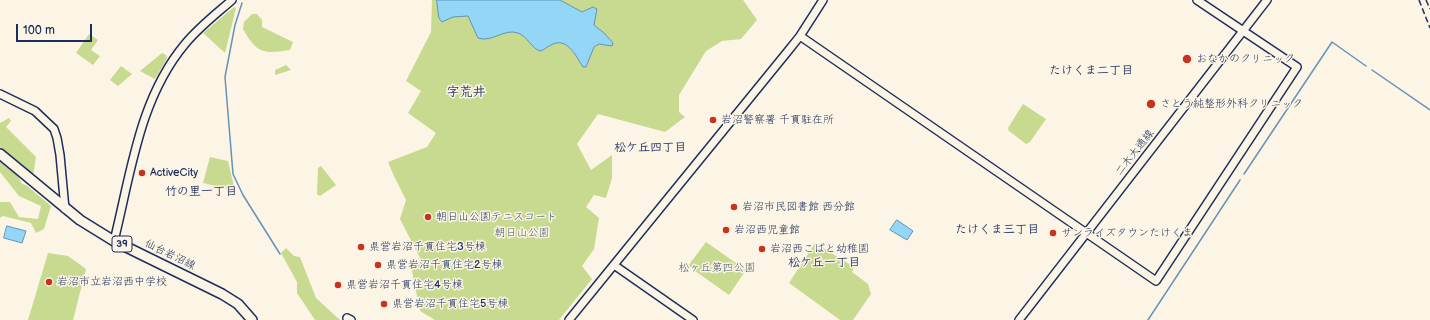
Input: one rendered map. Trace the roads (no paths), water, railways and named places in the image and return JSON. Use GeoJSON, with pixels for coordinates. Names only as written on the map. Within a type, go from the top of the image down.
{"type":"FeatureCollection","features":[{"type":"Feature","properties":{"kind":"main road","name":"仙台岩沼線"},"geometry":{"type":"LineString","coordinates":[[0,154],[80,220],[114,241],[222,294],[238,304],[252,320]]}},
{"type":"Feature","properties":{"kind":"street"},"geometry":{"type":"LineString","coordinates":[[114,241],[143,120],[152,96],[170,64],[184,45],[208,20],[232,0]]}},
{"type":"Feature","properties":{"kind":"street"},"geometry":{"type":"LineString","coordinates":[[569,320],[800,36],[823,0]]}},
{"type":"Feature","properties":{"kind":"street"},"geometry":{"type":"LineString","coordinates":[[800,36],[1156,281],[1297,67],[1197,0]]}},
{"type":"Feature","properties":{"kind":"street","name":"二木大通線"},"geometry":{"type":"LineString","coordinates":[[1019,320],[1267,0]]}},
{"type":"Feature","properties":{"kind":"street"},"geometry":{"type":"LineString","coordinates":[[0,94],[34,111],[54,129],[60,155],[65,209]]}},
{"type":"Feature","properties":{"kind":"street"},"geometry":{"type":"LineString","coordinates":[[614,265],[693,320]]}},
{"type":"Feature","properties":{"kind":"water"},"geometry":{"type":"Polygon","coordinates":[[[437,0],[560,0],[582,12],[593,7],[597,9],[594,25],[613,43],[612,46],[599,44],[594,47],[586,67],[583,67],[570,48],[562,43],[557,43],[540,51],[518,33],[508,32],[488,39],[478,38],[468,16],[453,17],[442,22],[439,18],[437,0]]]}},
{"type":"Feature","properties":{"kind":"water"},"geometry":{"type":"Polygon","coordinates":[[[897,220],[913,231],[907,240],[890,230],[897,220]]]}},
{"type":"Feature","properties":{"kind":"water"},"geometry":{"type":"Polygon","coordinates":[[[7,226],[26,231],[22,243],[4,238],[7,226]]]}},
{"type":"Feature","properties":{"kind":"waterway"},"geometry":{"type":"LineString","coordinates":[[242,3],[235,25],[225,77],[233,174],[243,195],[280,254]]}},
{"type":"Feature","properties":{"kind":"waterway"},"geometry":{"type":"LineString","coordinates":[[1244,174],[1332,42],[1366,66]]}},
{"type":"Feature","properties":{"kind":"waterway"},"geometry":{"type":"LineString","coordinates":[[1372,70],[1430,110]]}},
{"type":"Feature","properties":{"kind":"waterway"},"geometry":{"type":"LineString","coordinates":[[1148,320],[1240,180]]}},
{"type":"Feature","properties":{"kind":"railway"},"geometry":{"type":"LineString","coordinates":[[1419,0],[1430,28]]}},
{"type":"Feature","properties":{"kind":"railway"},"geometry":{"type":"LineString","coordinates":[[1426,0],[1430,9]]}},
{"type":"Feature","properties":{"kind":"place","name":"おなかのクリニック"},"geometry":{"type":"Point","coordinates":[1187,59]}},
{"type":"Feature","properties":{"kind":"place","name":"さとう純整形外科クリニック"},"geometry":{"type":"Point","coordinates":[1151,104]}},
{"type":"Feature","properties":{"kind":"place","name":"岩沼警察署 千貫駐在所"},"geometry":{"type":"Point","coordinates":[713,120]}},
{"type":"Feature","properties":{"kind":"place","name":"ActiveCity"},"geometry":{"type":"Point","coordinates":[142,173]}},
{"type":"Feature","properties":{"kind":"place","name":"岩沼市民図書館 西分館"},"geometry":{"type":"Point","coordinates":[734,207]}},
{"type":"Feature","properties":{"kind":"place","name":"朝日山公園テニスコート"},"geometry":{"type":"Point","coordinates":[428,217]}},
{"type":"Feature","properties":{"kind":"place","name":"岩沼西児童館"},"geometry":{"type":"Point","coordinates":[726,230]}},
{"type":"Feature","properties":{"kind":"place","name":"サンライズタウンたけくま"},"geometry":{"type":"Point","coordinates":[1053,233]}},
{"type":"Feature","properties":{"kind":"place","name":"県営岩沼千貫住宅3号棟"},"geometry":{"type":"Point","coordinates":[361,247]}},
{"type":"Feature","properties":{"kind":"place","name":"岩沼西こばと幼稚園"},"geometry":{"type":"Point","coordinates":[762,249]}},
{"type":"Feature","properties":{"kind":"place","name":"県営岩沼千貫住宅2号棟"},"geometry":{"type":"Point","coordinates":[378,265]}},
{"type":"Feature","properties":{"kind":"place","name":"岩沼市立岩沼西中学校"},"geometry":{"type":"Point","coordinates":[49,282]}},
{"type":"Feature","properties":{"kind":"place","name":"県営岩沼千貫住宅4号棟"},"geometry":{"type":"Point","coordinates":[338,285]}},
{"type":"Feature","properties":{"kind":"place","name":"県営岩沼千貫住宅5号棟"},"geometry":{"type":"Point","coordinates":[384,304]}},
{"type":"Feature","properties":{"kind":"district","name":"たけくま二丁目"},"geometry":{"type":"Point","coordinates":[1091,71]}},
{"type":"Feature","properties":{"kind":"district","name":"字荒井"},"geometry":{"type":"Point","coordinates":[466,93]}},
{"type":"Feature","properties":{"kind":"district","name":"松ケ丘四丁目"},"geometry":{"type":"Point","coordinates":[650,148]}},
{"type":"Feature","properties":{"kind":"district","name":"竹の里一丁目"},"geometry":{"type":"Point","coordinates":[201,192]}},
{"type":"Feature","properties":{"kind":"district","name":"たけくま三丁目"},"geometry":{"type":"Point","coordinates":[997,230]}},
{"type":"Feature","properties":{"kind":"district","name":"松ケ丘一丁目"},"geometry":{"type":"Point","coordinates":[824,263]}},
{"type":"Feature","properties":{"kind":"park label","name":"朝日山公園"},"geometry":{"type":"Point","coordinates":[522,233]}},
{"type":"Feature","properties":{"kind":"park label","name":"松ヶ丘第四公園"},"geometry":{"type":"Point","coordinates":[717,268]}}]}
